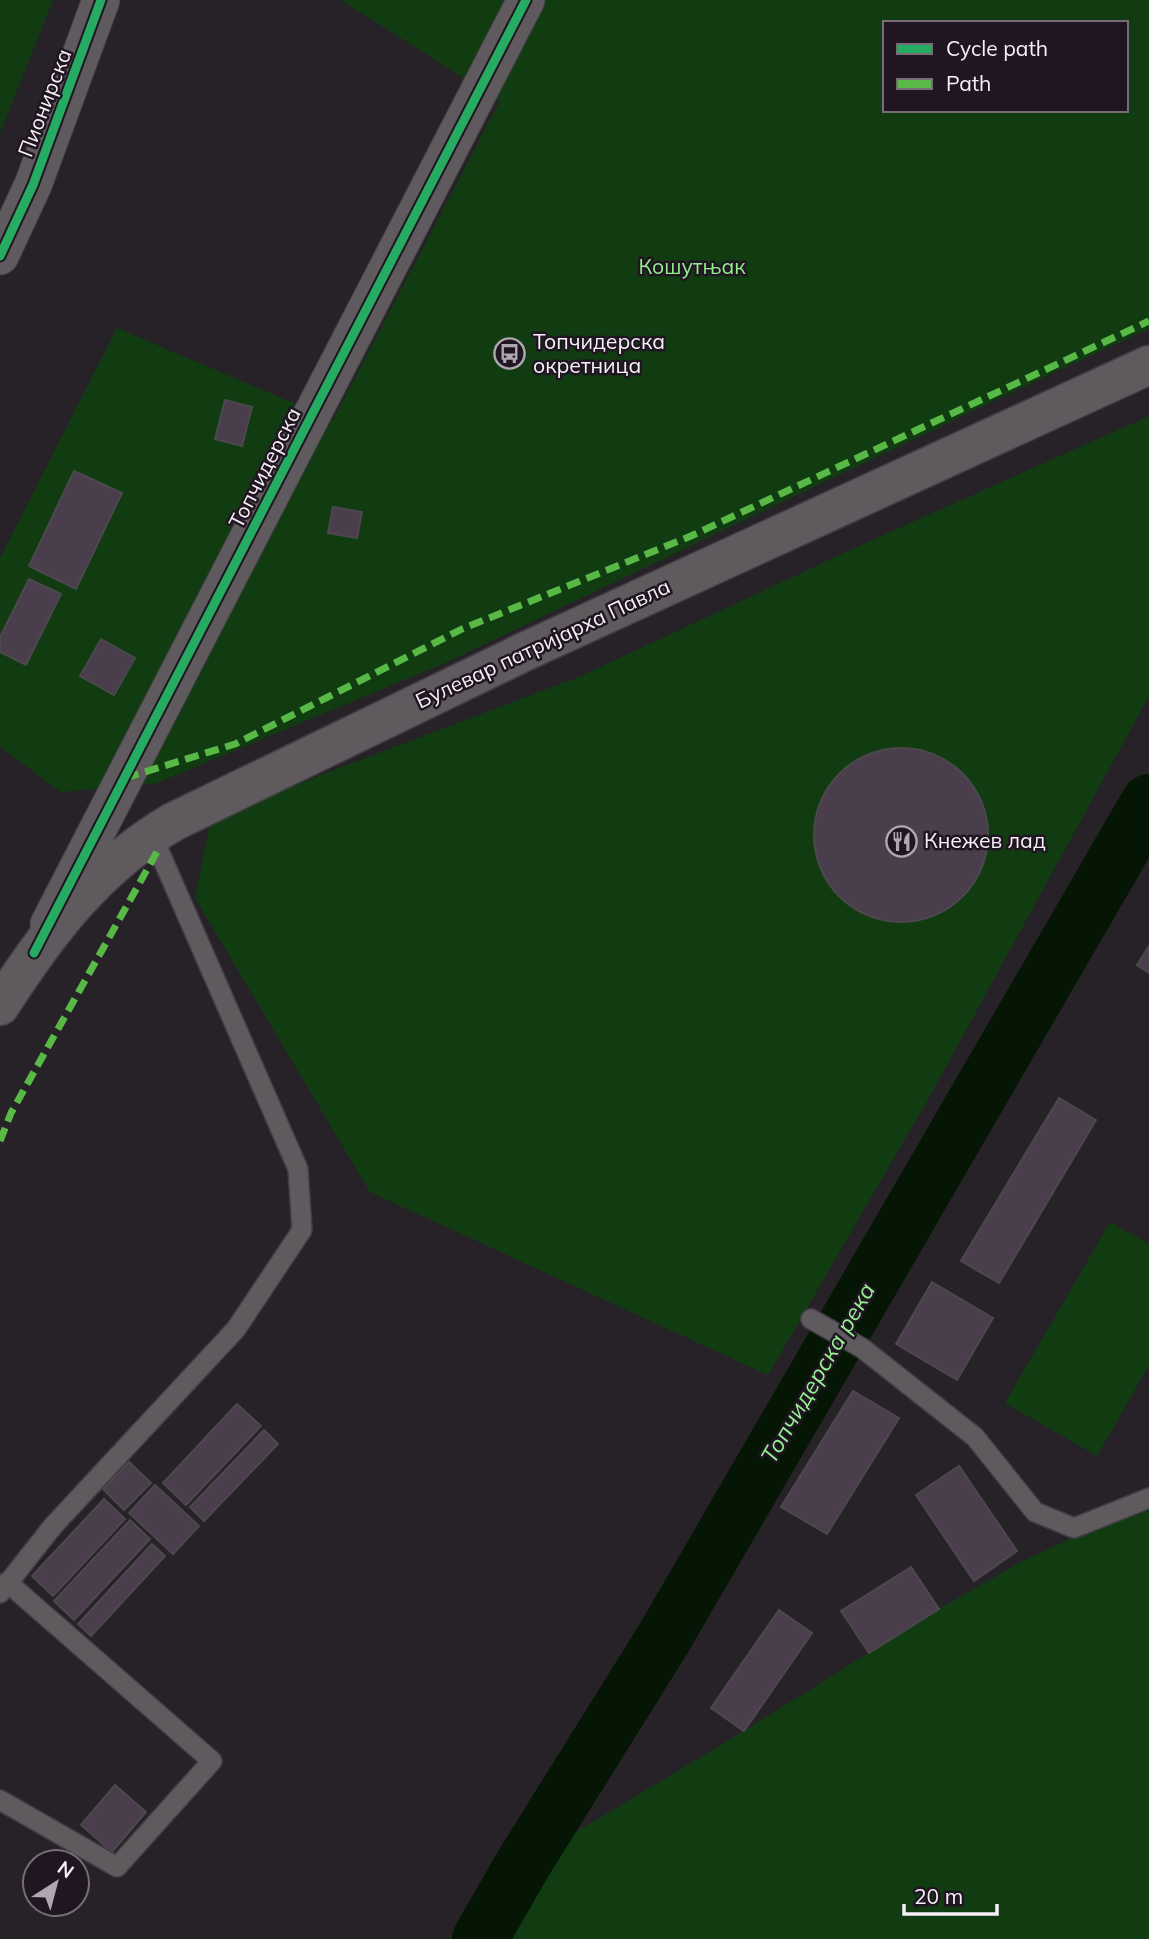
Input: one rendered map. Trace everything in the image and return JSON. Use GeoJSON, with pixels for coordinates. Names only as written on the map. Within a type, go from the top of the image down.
{"type":"FeatureCollection","features":[{"type":"Feature","properties":{"kind":"main road","name":"Булевар патријарха Павла"},"geometry":{"type":"LineString","coordinates":[[0,1006],[34,953],[98,878],[152,835],[207,805],[526,651],[1149,365]]}},
{"type":"Feature","properties":{"kind":"street","name":"Пионирска"},"geometry":{"type":"LineString","coordinates":[[0,256],[44,156],[101,0]]}},
{"type":"Feature","properties":{"kind":"street","name":"Топчидерска"},"geometry":{"type":"LineString","coordinates":[[34,953],[526,0]]}},
{"type":"Feature","properties":{"kind":"lane"},"geometry":{"type":"LineString","coordinates":[[0,1800],[117,1867],[212,1761],[4,1587],[53,1526],[236,1329],[302,1230],[298,1169],[152,835]]}},
{"type":"Feature","properties":{"kind":"lane"},"geometry":{"type":"LineString","coordinates":[[811,1319],[862,1348],[975,1437],[1035,1512],[1074,1528],[1149,1498]]}},
{"type":"Feature","properties":{"kind":"green space"},"geometry":{"type":"Polygon","coordinates":[[[0,0],[53,0],[0,133],[0,0]]]}},
{"type":"Feature","properties":{"kind":"green space","name":"Кошутњак"},"geometry":{"type":"Polygon","coordinates":[[[341,0],[1149,0],[1149,329],[445,663],[157,783],[61,792],[0,747],[0,558],[117,328],[333,420],[500,101],[341,0]]]}},
{"type":"Feature","properties":{"kind":"green space"},"geometry":{"type":"Polygon","coordinates":[[[1149,416],[1149,696],[930,1096],[768,1375],[370,1192],[195,898],[211,817],[581,676],[859,546],[1149,416]]]}},
{"type":"Feature","properties":{"kind":"green space"},"geometry":{"type":"Polygon","coordinates":[[[1110,1222],[1149,1244],[1149,1365],[1097,1456],[1005,1403],[1110,1222]]]}},
{"type":"Feature","properties":{"kind":"green space"},"geometry":{"type":"Polygon","coordinates":[[[1149,1501],[1149,1939],[480,1939],[523,1864],[744,1731],[939,1609],[1021,1562],[1149,1501]]]}},
{"type":"Feature","properties":{"kind":"building"},"geometry":{"type":"Polygon","coordinates":[[[225,400],[252,407],[242,446],[215,439],[225,400]]]}},
{"type":"Feature","properties":{"kind":"building"},"geometry":{"type":"Polygon","coordinates":[[[74,471],[122,493],[76,589],[29,566],[74,471]]]}},
{"type":"Feature","properties":{"kind":"building"},"geometry":{"type":"Polygon","coordinates":[[[333,507],[362,512],[357,538],[328,533],[333,507]]]}},
{"type":"Feature","properties":{"kind":"building"},"geometry":{"type":"Polygon","coordinates":[[[29,579],[61,594],[26,665],[0,652],[0,637],[29,579]]]}},
{"type":"Feature","properties":{"kind":"building"},"geometry":{"type":"Polygon","coordinates":[[[101,639],[135,658],[114,695],[80,676],[101,639]]]}},
{"type":"Feature","properties":{"kind":"building","name":"Кнежев лад"},"geometry":{"type":"Polygon","coordinates":[[[901,748],[934,755],[962,774],[981,802],[988,835],[981,868],[962,896],[934,915],[901,922],[868,915],[840,896],[821,868],[814,835],[821,802],[840,774],[868,755],[901,748]]]}},
{"type":"Feature","properties":{"kind":"building"},"geometry":{"type":"Polygon","coordinates":[[[1149,946],[1149,973],[1137,965],[1149,946]]]}},
{"type":"Feature","properties":{"kind":"building"},"geometry":{"type":"Polygon","coordinates":[[[1059,1098],[1096,1120],[999,1283],[961,1261],[1059,1098]]]}},
{"type":"Feature","properties":{"kind":"building"},"geometry":{"type":"Polygon","coordinates":[[[932,1282],[993,1318],[957,1380],[896,1344],[932,1282]]]}},
{"type":"Feature","properties":{"kind":"building"},"geometry":{"type":"Polygon","coordinates":[[[853,1391],[899,1418],[827,1534],[781,1507],[853,1391]]]}},
{"type":"Feature","properties":{"kind":"building"},"geometry":{"type":"Polygon","coordinates":[[[237,1404],[261,1426],[186,1505],[163,1483],[237,1404]]]}},
{"type":"Feature","properties":{"kind":"building"},"geometry":{"type":"Polygon","coordinates":[[[264,1430],[278,1444],[204,1521],[190,1507],[264,1430]]]}},
{"type":"Feature","properties":{"kind":"building"},"geometry":{"type":"Polygon","coordinates":[[[129,1462],[151,1483],[124,1510],[103,1489],[129,1462]]]}},
{"type":"Feature","properties":{"kind":"building"},"geometry":{"type":"Polygon","coordinates":[[[959,1466],[1017,1551],[974,1581],[916,1495],[959,1466]]]}},
{"type":"Feature","properties":{"kind":"building"},"geometry":{"type":"Polygon","coordinates":[[[155,1485],[199,1526],[173,1554],[129,1513],[155,1485]]]}},
{"type":"Feature","properties":{"kind":"building"},"geometry":{"type":"Polygon","coordinates":[[[104,1499],[125,1519],[53,1596],[32,1576],[104,1499]]]}},
{"type":"Feature","properties":{"kind":"building"},"geometry":{"type":"Polygon","coordinates":[[[130,1520],[150,1539],[74,1620],[54,1601],[130,1520]]]}},
{"type":"Feature","properties":{"kind":"building"},"geometry":{"type":"Polygon","coordinates":[[[152,1544],[165,1556],[91,1636],[78,1624],[152,1544]]]}},
{"type":"Feature","properties":{"kind":"building"},"geometry":{"type":"Polygon","coordinates":[[[911,1567],[939,1609],[869,1653],[841,1611],[911,1567]]]}},
{"type":"Feature","properties":{"kind":"building"},"geometry":{"type":"Polygon","coordinates":[[[779,1610],[812,1633],[744,1731],[711,1708],[779,1610]]]}},
{"type":"Feature","properties":{"kind":"building"},"geometry":{"type":"Polygon","coordinates":[[[115,1785],[146,1812],[112,1852],[81,1825],[115,1785]]]}},
{"type":"Feature","properties":{"kind":"waterway","name":"Топчидерска река"},"geometry":{"type":"LineString","coordinates":[[480,1939],[523,1864],[664,1638],[1149,802]]}},
{"type":"Feature","properties":{"kind":"marked path"},"geometry":{"type":"LineString","coordinates":[[125,778],[235,744],[462,629],[691,536],[1149,321]]}},
{"type":"Feature","properties":{"kind":"marked path"},"geometry":{"type":"LineString","coordinates":[[0,1141],[11,1113],[158,850]]}},
{"type":"Feature","properties":{"kind":"cycle path"},"geometry":{"type":"LineString","coordinates":[[0,256],[33,185],[101,0]]}},
{"type":"Feature","properties":{"kind":"cycle path"},"geometry":{"type":"LineString","coordinates":[[34,953],[526,0]]}},
{"type":"Feature","properties":{"kind":"place","name":"Топчидерска окретница"},"geometry":{"type":"Point","coordinates":[510,354]}},
{"type":"Feature","properties":{"kind":"place","name":"Кнежев лад"},"geometry":{"type":"Point","coordinates":[901,841]}}]}
